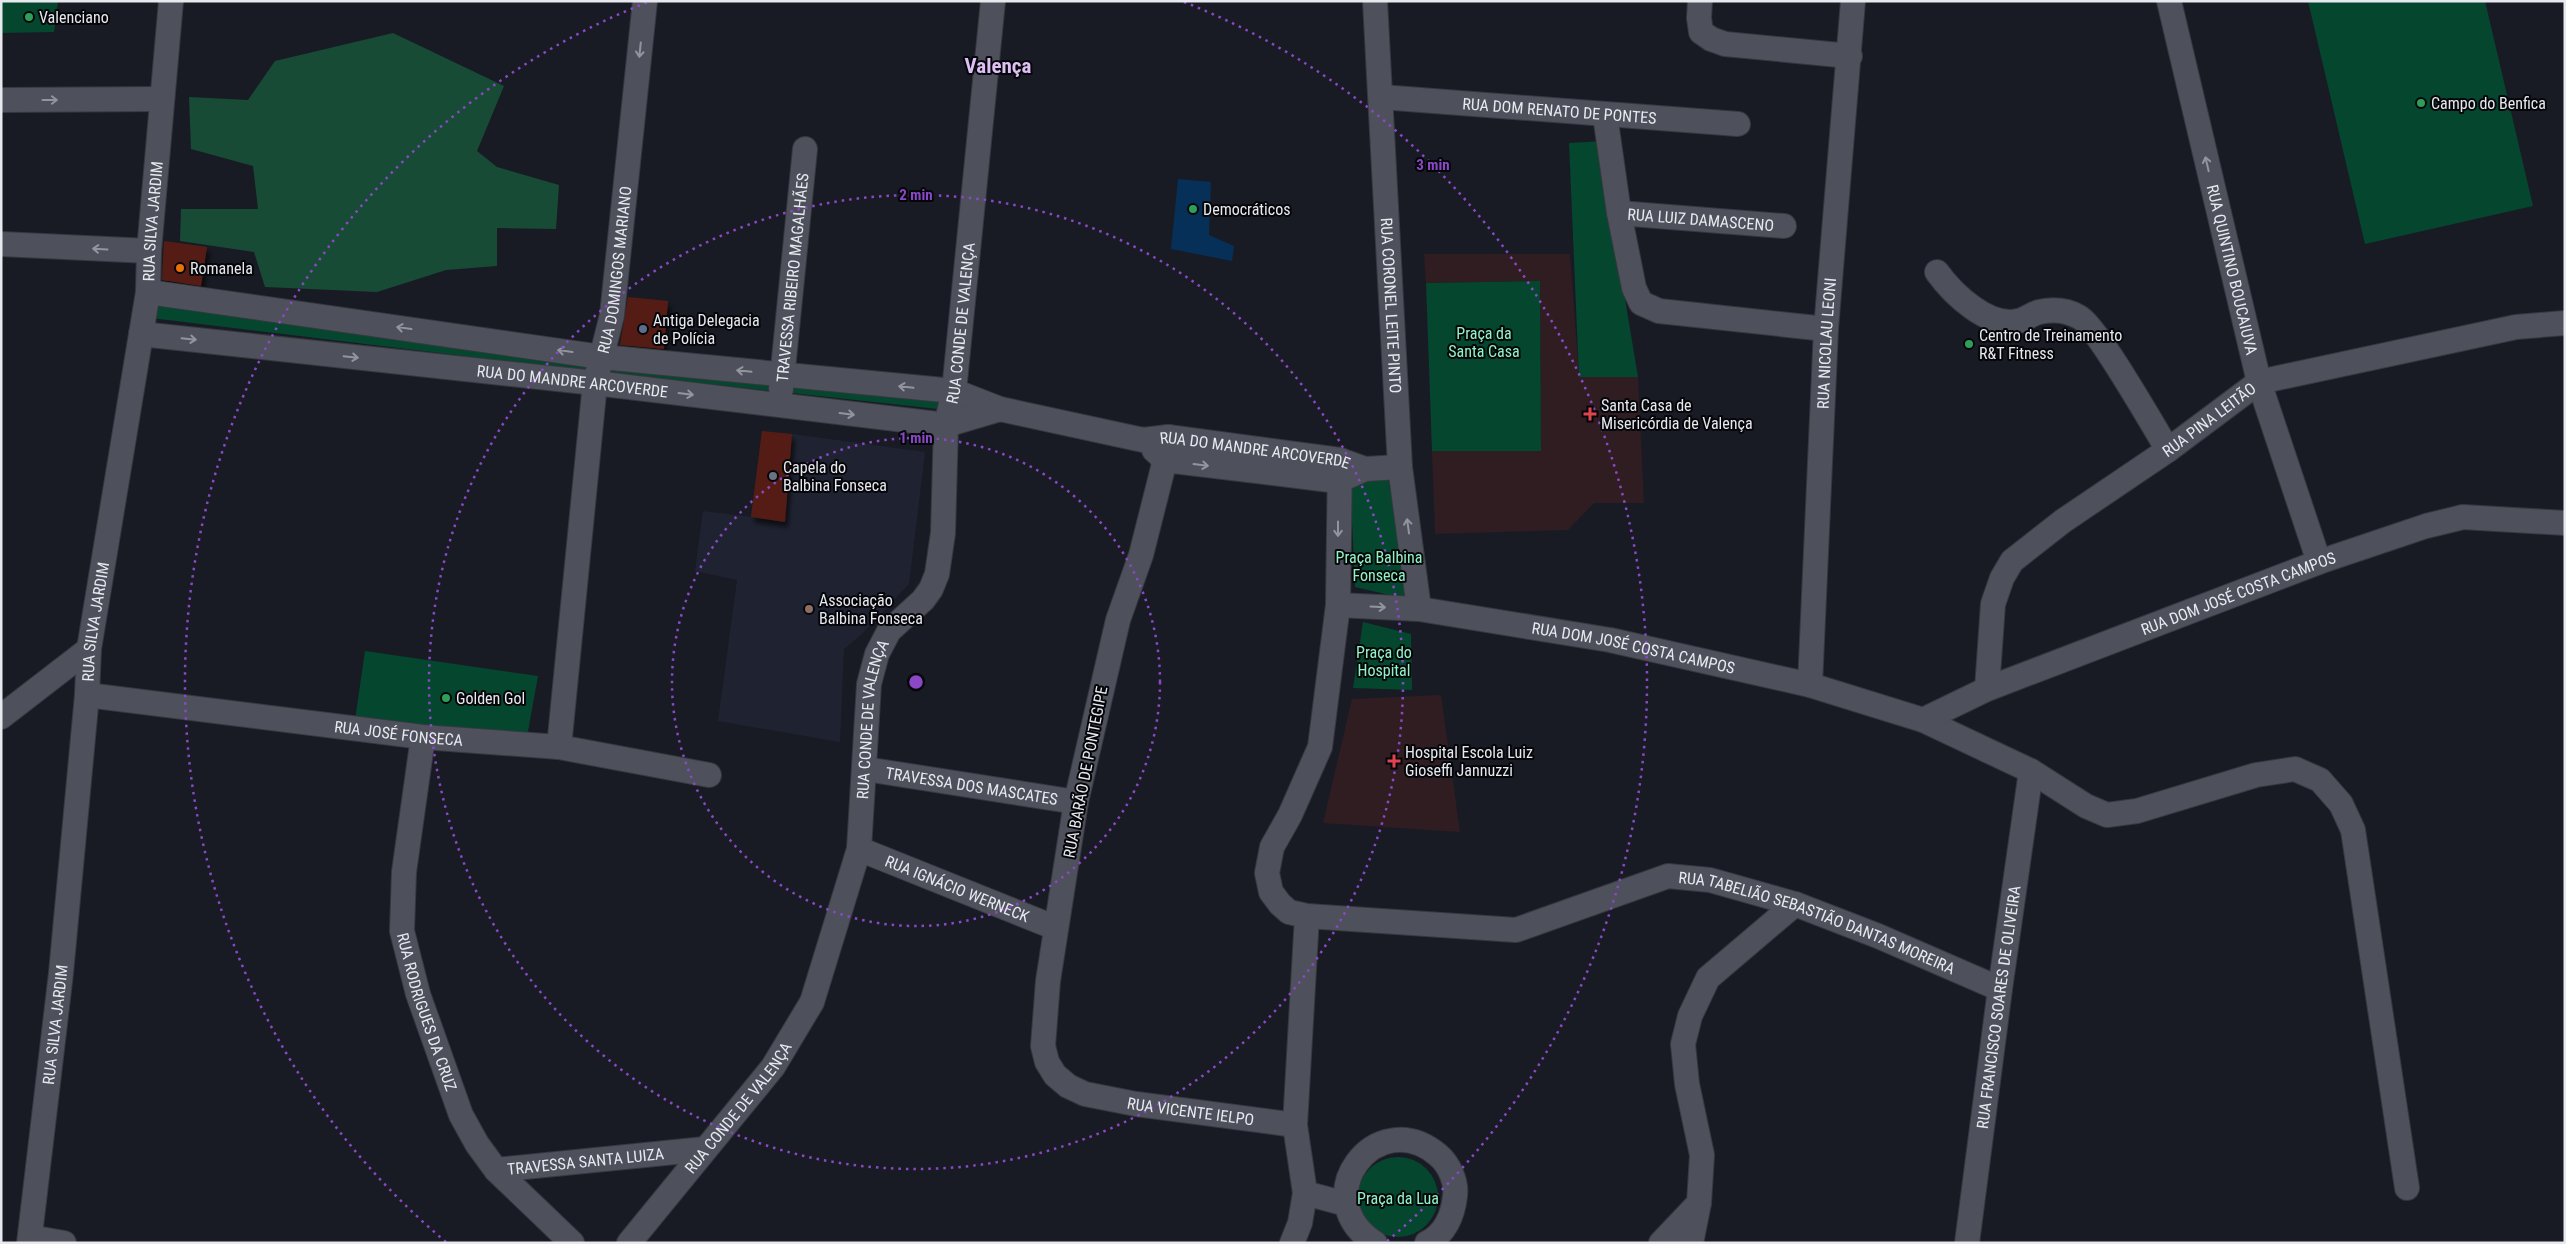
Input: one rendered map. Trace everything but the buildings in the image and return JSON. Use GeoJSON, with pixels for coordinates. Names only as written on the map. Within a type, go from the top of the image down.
{"type":"FeatureCollection","features":[{"type":"Feature","properties":{"kind":"street","name":"RUA SILVA JARDIM"},"geometry":{"type":"LineString","coordinates":[[30,1240],[61,973],[87,695],[88,649],[148,292],[149,251],[171,1]]}},
{"type":"Feature","properties":{"kind":"street","name":"RUA DOMINGOS MARIANO"},"geometry":{"type":"LineString","coordinates":[[559,747],[595,383],[612,315],[645,1]]}},
{"type":"Feature","properties":{"kind":"street","name":"RUA CONDE DE VALENÇA"},"geometry":{"type":"LineString","coordinates":[[629,1243],[773,1067],[812,1002],[859,848],[869,684],[877,654],[889,631],[931,589],[937,574],[943,533],[946,425],[954,392],[993,1]]}},
{"type":"Feature","properties":{"kind":"street","name":"RUA CORONEL LEITE PINTO"},"geometry":{"type":"LineString","coordinates":[[1375,1],[1400,467],[1419,609]]}},
{"type":"Feature","properties":{"kind":"street"},"geometry":{"type":"LineString","coordinates":[[1700,1],[1698,18],[1701,32],[1711,39],[1725,44],[1850,56]]}},
{"type":"Feature","properties":{"kind":"street","name":"RUA NICOLAU LEONI"},"geometry":{"type":"LineString","coordinates":[[1810,685],[1826,328],[1850,56],[1853,1]]}},
{"type":"Feature","properties":{"kind":"street","name":"RUA QUINTINO BOUCAIUVA"},"geometry":{"type":"LineString","coordinates":[[2169,1],[2259,382],[2319,562]]}},
{"type":"Feature","properties":{"kind":"street","name":"RUA DOM RENATO DE PONTES"},"geometry":{"type":"LineString","coordinates":[[1381,96],[1738,124]]}},
{"type":"Feature","properties":{"kind":"street"},"geometry":{"type":"LineString","coordinates":[[1,100],[162,99]]}},
{"type":"Feature","properties":{"kind":"street"},"geometry":{"type":"LineString","coordinates":[[1605,115],[1619,213],[1634,288],[1641,303],[1648,308],[1659,311],[1826,328]]}},
{"type":"Feature","properties":{"kind":"street","name":"TRAVESSA RIBEIRO MAGALHÃES"},"geometry":{"type":"LineString","coordinates":[[779,405],[805,149]]}},
{"type":"Feature","properties":{"kind":"street","name":"RUA LUIZ DAMASCENO"},"geometry":{"type":"LineString","coordinates":[[1619,213],[1784,226]]}},
{"type":"Feature","properties":{"kind":"street"},"geometry":{"type":"LineString","coordinates":[[1,244],[149,251]]}},
{"type":"Feature","properties":{"kind":"street"},"geometry":{"type":"LineString","coordinates":[[1937,272],[1947,286],[1967,302],[1988,317],[2006,323],[2020,321],[2038,312],[2062,310],[2082,318],[2100,341],[2168,450]]}},
{"type":"Feature","properties":{"kind":"street","name":"RUA DO MANDRE ARCOVERDE"},"geometry":{"type":"LineString","coordinates":[[148,292],[602,357],[954,392],[1000,409],[1143,440],[1168,437],[1339,470]]}},
{"type":"Feature","properties":{"kind":"street","name":"RUA PINA LEITÃO"},"geometry":{"type":"LineString","coordinates":[[1986,689],[1993,604],[2002,578],[2012,561],[2063,521],[2168,450],[2259,382],[2516,327],[2565,323]]}},
{"type":"Feature","properties":{"kind":"street","name":"RUA DO MANDRE ARCOVERDE"},"geometry":{"type":"LineString","coordinates":[[140,334],[595,383],[946,425],[1000,409]]}},
{"type":"Feature","properties":{"kind":"street","name":"RUA BARÃO DE PONTEGIPE"},"geometry":{"type":"LineString","coordinates":[[1085,1094],[1068,1086],[1055,1075],[1047,1062],[1042,1046],[1048,981],[1076,802],[1116,628],[1141,555],[1165,460],[1168,437]]}},
{"type":"Feature","properties":{"kind":"street","name":"RUA DO MANDRE ARCOVERDE"},"geometry":{"type":"LineString","coordinates":[[1143,440],[1165,460],[1339,470],[1400,467]]}},
{"type":"Feature","properties":{"kind":"street","name":"RUA TABELIÃO SEBASTIÃO DANTAS MOREIRA"},"geometry":{"type":"LineString","coordinates":[[1339,470],[1338,605],[1320,747],[1290,814],[1272,847],[1267,873],[1271,892],[1289,912],[1307,916],[1516,930],[1668,876],[1710,880],[1796,904],[2000,989]]}},
{"type":"Feature","properties":{"kind":"street","name":"RUA DOM JOSÉ COSTA CAMPOS"},"geometry":{"type":"LineString","coordinates":[[1923,720],[1986,689],[2319,562],[2426,526],[2463,517],[2565,523]]}},
{"type":"Feature","properties":{"kind":"street","name":"RUA DOM JOSÉ COSTA CAMPOS"},"geometry":{"type":"LineString","coordinates":[[1338,605],[1419,609],[1610,640],[1810,685],[1923,720],[2031,772],[2086,806],[2107,814],[2137,810],[2256,775],[2295,769],[2320,780],[2341,804],[2353,830],[2407,1188]]}},
{"type":"Feature","properties":{"kind":"street"},"geometry":{"type":"LineString","coordinates":[[1,717],[88,649]]}},
{"type":"Feature","properties":{"kind":"street","name":"RUA JOSÉ FONSECA"},"geometry":{"type":"LineString","coordinates":[[87,695],[423,737],[559,747],[708,775]]}},
{"type":"Feature","properties":{"kind":"street","name":"RUA RODRIGUES DA CRUZ"},"geometry":{"type":"LineString","coordinates":[[423,737],[404,872],[402,931],[418,994],[461,1115],[477,1144],[496,1170],[572,1243]]}},
{"type":"Feature","properties":{"kind":"street","name":"TRAVESSA DOS MASCATES"},"geometry":{"type":"LineString","coordinates":[[865,769],[1076,802]]}},
{"type":"Feature","properties":{"kind":"street","name":"RUA FRANCISCO SOARES DE OLIVEIRA"},"geometry":{"type":"LineString","coordinates":[[1967,1243],[2000,989],[2031,772]]}},
{"type":"Feature","properties":{"kind":"street","name":"RUA IGNÁCIO WERNECK"},"geometry":{"type":"LineString","coordinates":[[859,848],[1056,928]]}},
{"type":"Feature","properties":{"kind":"street"},"geometry":{"type":"LineString","coordinates":[[1691,1243],[1699,1203],[1702,1155],[1688,1084],[1683,1044],[1690,1016],[1708,978],[1796,904]]}},
{"type":"Feature","properties":{"kind":"street"},"geometry":{"type":"LineString","coordinates":[[1292,1243],[1300,1223],[1305,1193],[1295,1124],[1307,916]]}},
{"type":"Feature","properties":{"kind":"street","name":"RUA VICENTE IELPO"},"geometry":{"type":"LineString","coordinates":[[1085,1094],[1136,1104],[1295,1124]]}},
{"type":"Feature","properties":{"kind":"street"},"geometry":{"type":"LineString","coordinates":[[1375,1243],[1364,1236],[1353,1221],[1346,1204],[1346,1186],[1352,1169],[1362,1155],[1377,1145],[1394,1140],[1412,1141],[1429,1147],[1443,1159],[1452,1175],[1456,1192],[1454,1211],[1445,1227],[1427,1243]]}},
{"type":"Feature","properties":{"kind":"street","name":"TRAVESSA SANTA LUIZA"},"geometry":{"type":"LineString","coordinates":[[496,1170],[705,1149]]}},
{"type":"Feature","properties":{"kind":"street"},"geometry":{"type":"LineString","coordinates":[[1305,1193],[1346,1204]]}},
{"type":"Feature","properties":{"kind":"street"},"geometry":{"type":"LineString","coordinates":[[1661,1243],[1699,1203]]}},
{"type":"Feature","properties":{"kind":"street"},"geometry":{"type":"LineString","coordinates":[[30,1240],[64,1243]]}},
{"type":"Feature","properties":{"kind":"shaded area","name":"Santa Casa de Misericórdia de Valença"},"geometry":{"type":"Polygon","coordinates":[[[1424,254],[1570,254],[1579,377],[1638,377],[1644,503],[1594,503],[1568,530],[1435,534],[1432,451],[1541,451],[1540,281],[1426,283],[1424,254]]]}},
{"type":"Feature","properties":{"kind":"shaded area","name":"Associação Balbina Fonseca"},"geometry":{"type":"Polygon","coordinates":[[[792,434],[925,452],[909,584],[862,634],[844,649],[840,742],[718,721],[737,580],[695,571],[703,511],[785,521],[792,434]]]}},
{"type":"Feature","properties":{"kind":"shaded area","name":"Hospital Escola Luiz Gioseffi Jannuzzi"},"geometry":{"type":"Polygon","coordinates":[[[1441,695],[1460,832],[1323,823],[1352,699],[1441,695]]]}},
{"type":"Feature","properties":{"kind":"green space","name":"Valenciano"},"geometry":{"type":"Polygon","coordinates":[[[1,1],[58,1],[54,32],[1,33],[1,1]]]}},
{"type":"Feature","properties":{"kind":"green space","name":"Campo do Benfica"},"geometry":{"type":"Polygon","coordinates":[[[2308,1],[2485,1],[2533,206],[2365,244],[2308,1]]]}},
{"type":"Feature","properties":{"kind":"green space"},"geometry":{"type":"Polygon","coordinates":[[[393,33],[504,86],[477,151],[497,167],[559,185],[556,229],[497,228],[497,266],[446,270],[377,292],[265,287],[254,252],[180,241],[181,209],[258,209],[253,166],[191,149],[189,97],[248,100],[275,61],[393,33]]]}},
{"type":"Feature","properties":{"kind":"green space"},"geometry":{"type":"Polygon","coordinates":[[[1605,141],[1620,269],[1638,377],[1579,377],[1569,143],[1605,141]]]}},
{"type":"Feature","properties":{"kind":"green space","name":"Praça da Santa Casa"},"geometry":{"type":"Polygon","coordinates":[[[1540,281],[1541,451],[1432,451],[1426,283],[1540,281]]]}},
{"type":"Feature","properties":{"kind":"green space"},"geometry":{"type":"Polygon","coordinates":[[[155,300],[950,394],[947,410],[589,371],[151,318],[155,300]]]}},
{"type":"Feature","properties":{"kind":"green space","name":"Praça Balbina Fonseca"},"geometry":{"type":"Polygon","coordinates":[[[1350,477],[1388,478],[1411,600],[1355,587],[1350,477]]]}},
{"type":"Feature","properties":{"kind":"green space","name":"Praça do Hospital"},"geometry":{"type":"Polygon","coordinates":[[[1363,622],[1411,634],[1412,690],[1353,688],[1363,622]]]}},
{"type":"Feature","properties":{"kind":"green space","name":"Golden Gol"},"geometry":{"type":"Polygon","coordinates":[[[365,651],[538,676],[527,737],[355,720],[365,651]]]}},
{"type":"Feature","properties":{"kind":"green space","name":"Praça da Lua"},"geometry":{"type":"Polygon","coordinates":[[[1398,1157],[1413,1160],[1426,1169],[1435,1182],[1438,1197],[1435,1212],[1426,1225],[1413,1234],[1398,1237],[1383,1234],[1370,1225],[1361,1212],[1358,1197],[1361,1182],[1370,1169],[1383,1160],[1398,1157]]]}},
{"type":"Feature","properties":{"kind":"water","name":"Democráticos"},"geometry":{"type":"Polygon","coordinates":[[[1178,179],[1211,182],[1209,235],[1234,246],[1232,261],[1171,249],[1178,179]]]}},
{"type":"Feature","properties":{"kind":"place","name":"Valenciano"},"geometry":{"type":"Point","coordinates":[29,17]}},
{"type":"Feature","properties":{"kind":"place","name":"Campo do Benfica"},"geometry":{"type":"Point","coordinates":[2421,103]}},
{"type":"Feature","properties":{"kind":"place","name":"Democráticos"},"geometry":{"type":"Point","coordinates":[1193,209]}},
{"type":"Feature","properties":{"kind":"place","name":"Romanela"},"geometry":{"type":"Point","coordinates":[180,268]}},
{"type":"Feature","properties":{"kind":"place","name":"Antiga Delegacia de Polícia"},"geometry":{"type":"Point","coordinates":[643,329]}},
{"type":"Feature","properties":{"kind":"place","name":"Centro de Treinamento R&T Fitness"},"geometry":{"type":"Point","coordinates":[1969,344]}},
{"type":"Feature","properties":{"kind":"place","name":"Santa Casa de Misericórdia de Valença"},"geometry":{"type":"Point","coordinates":[1590,414]}},
{"type":"Feature","properties":{"kind":"place","name":"Capela do Balbina Fonseca"},"geometry":{"type":"Point","coordinates":[773,476]}},
{"type":"Feature","properties":{"kind":"place","name":"Associação Balbina Fonseca"},"geometry":{"type":"Point","coordinates":[809,609]}},
{"type":"Feature","properties":{"kind":"place","name":"Golden Gol"},"geometry":{"type":"Point","coordinates":[446,698]}},
{"type":"Feature","properties":{"kind":"place","name":"Hospital Escola Luiz Gioseffi Jannuzzi"},"geometry":{"type":"Point","coordinates":[1394,761]}},
{"type":"Feature","properties":{"kind":"district","name":"Valença"},"geometry":{"type":"Point","coordinates":[998,66]}}]}
